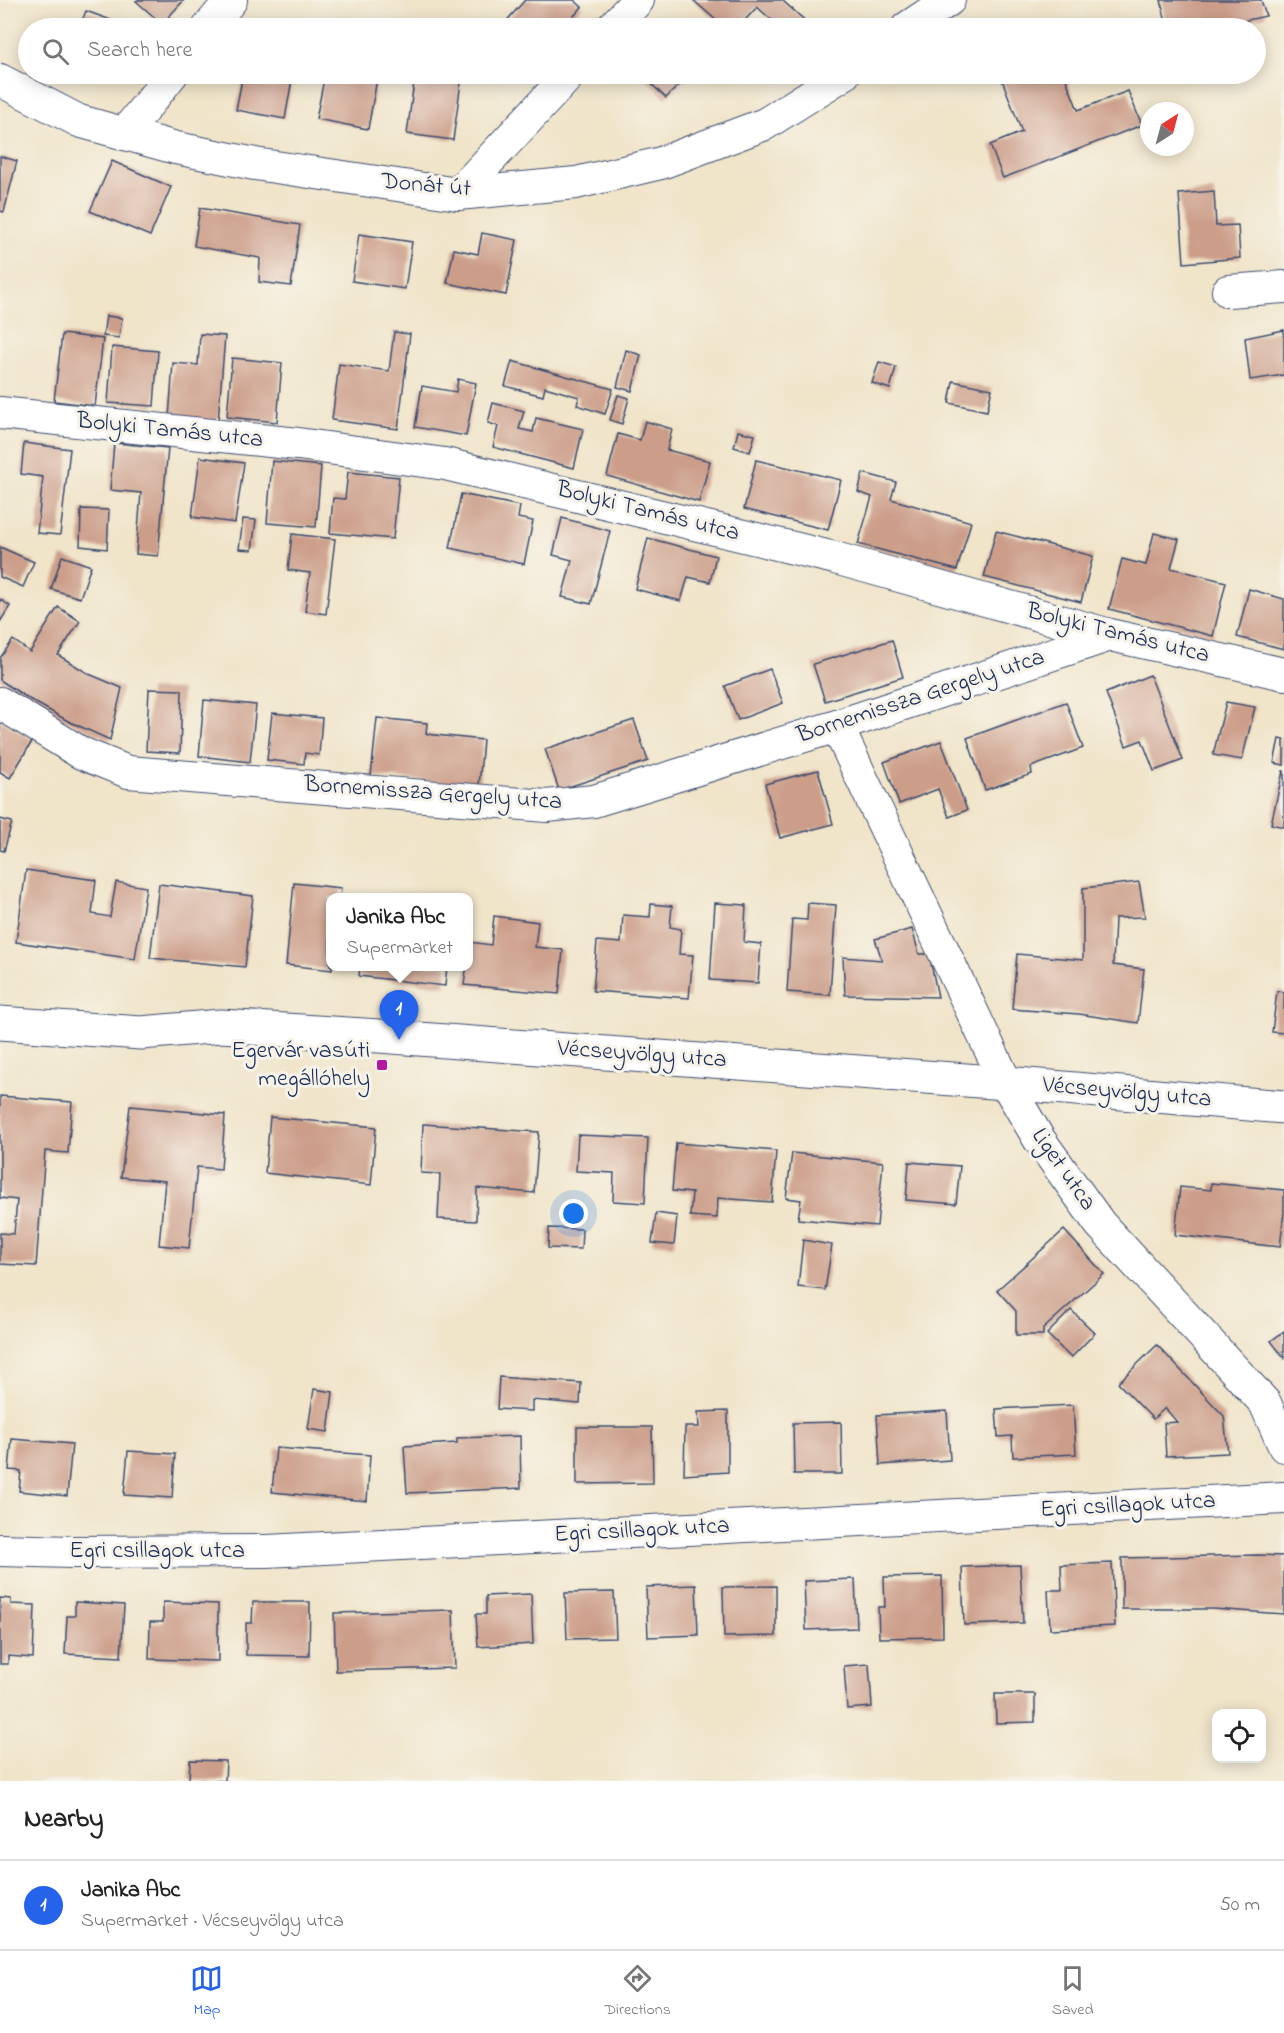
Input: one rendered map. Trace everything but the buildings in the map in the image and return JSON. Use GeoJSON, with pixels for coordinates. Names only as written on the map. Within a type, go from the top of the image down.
{"type":"FeatureCollection","features":[{"type":"Feature","properties":{"kind":"main road","name":"Vécseyvölgy utca"},"geometry":{"type":"LineString","coordinates":[[0,1023],[141,1033],[221,1026],[368,1035],[1006,1083],[1284,1107]]}},
{"type":"Feature","properties":{"kind":"street"},"geometry":{"type":"LineString","coordinates":[[216,18],[231,0]]}},
{"type":"Feature","properties":{"kind":"street"},"geometry":{"type":"LineString","coordinates":[[621,18],[638,0]]}},
{"type":"Feature","properties":{"kind":"street"},"geometry":{"type":"LineString","coordinates":[[922,18],[949,0]]}},
{"type":"Feature","properties":{"kind":"street","name":"Donát út"},"geometry":{"type":"LineString","coordinates":[[0,80],[79,121],[176,148],[255,164],[458,194],[576,183],[661,163],[765,124],[828,84]]}},
{"type":"Feature","properties":{"kind":"street"},"geometry":{"type":"LineString","coordinates":[[124,134],[164,84]]}},
{"type":"Feature","properties":{"kind":"street"},"geometry":{"type":"LineString","coordinates":[[458,194],[561,84]]}},
{"type":"Feature","properties":{"kind":"street"},"geometry":{"type":"LineString","coordinates":[[1228,291],[1284,286]]}},
{"type":"Feature","properties":{"kind":"street","name":"Bolyki Tamás utca"},"geometry":{"type":"LineString","coordinates":[[0,413],[298,444],[445,464],[836,558],[1110,634],[1284,675]]}},
{"type":"Feature","properties":{"kind":"street","name":"Bornemissza Gergely utca"},"geometry":{"type":"LineString","coordinates":[[0,703],[81,753],[128,772],[547,806],[594,801],[837,726],[1110,634]]}},
{"type":"Feature","properties":{"kind":"street","name":"Liget utca"},"geometry":{"type":"LineString","coordinates":[[837,726],[1006,1083],[1039,1139],[1100,1224],[1265,1403],[1284,1446]]}},
{"type":"Feature","properties":{"kind":"street","name":"Egri csillagok utca"},"geometry":{"type":"LineString","coordinates":[[0,1550],[267,1551],[1284,1498]]}},
{"type":"Feature","properties":{"kind":"place","name":"Janika Abc"},"geometry":{"type":"Point","coordinates":[399,1040]}},
{"type":"Feature","properties":{"kind":"place","name":"Egervár vasúti megállóhely"},"geometry":{"type":"Point","coordinates":[382,1065]}}]}
